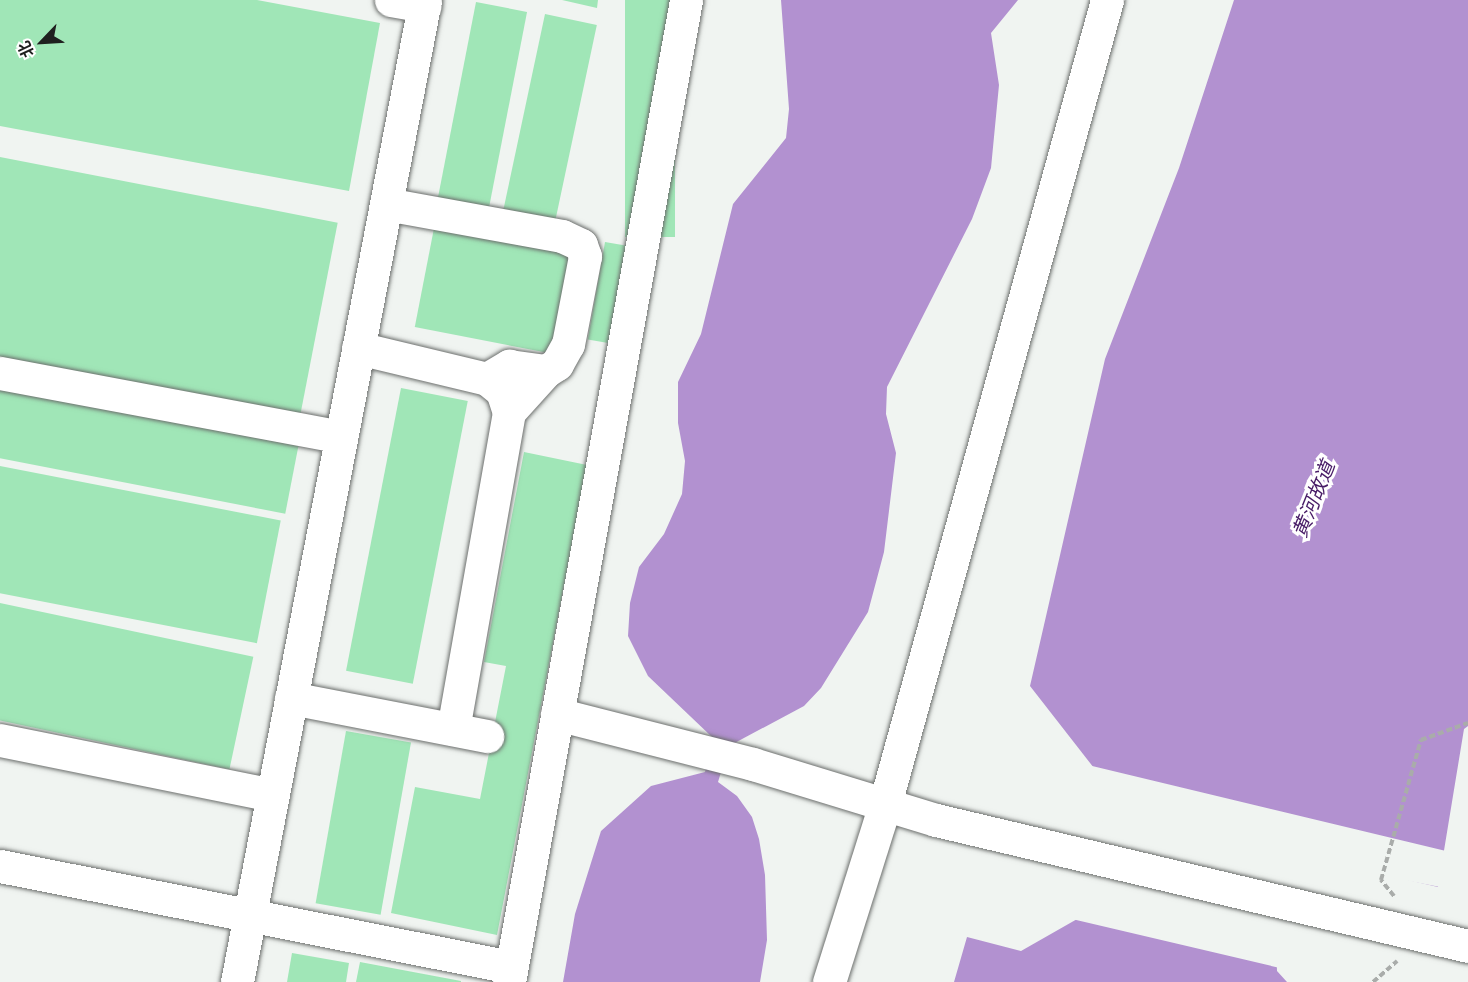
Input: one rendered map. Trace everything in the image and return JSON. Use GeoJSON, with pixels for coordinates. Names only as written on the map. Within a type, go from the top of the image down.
{"type":"FeatureCollection","features":[{"type":"Feature","properties":{"kind":"lane"},"geometry":{"type":"LineString","coordinates":[[237,982],[424,3],[391,0]]}},
{"type":"Feature","properties":{"kind":"lane"},"geometry":{"type":"LineString","coordinates":[[0,866],[250,916],[510,975],[686,0]]}},
{"type":"Feature","properties":{"kind":"lane"},"geometry":{"type":"LineString","coordinates":[[829,982],[885,804],[1107,0]]}},
{"type":"Feature","properties":{"kind":"lane"},"geometry":{"type":"LineString","coordinates":[[386,204],[562,236],[581,245],[585,256],[568,344],[557,364],[546,371],[509,412]]}},
{"type":"Feature","properties":{"kind":"lane"},"geometry":{"type":"LineString","coordinates":[[358,348],[487,379],[502,391],[509,412],[453,729]]}},
{"type":"Feature","properties":{"kind":"lane"},"geometry":{"type":"LineString","coordinates":[[487,379],[509,366],[546,371]]}},
{"type":"Feature","properties":{"kind":"lane"},"geometry":{"type":"LineString","coordinates":[[0,373],[341,437]]}},
{"type":"Feature","properties":{"kind":"lane"},"geometry":{"type":"LineString","coordinates":[[291,698],[487,736]]}},
{"type":"Feature","properties":{"kind":"lane"},"geometry":{"type":"LineString","coordinates":[[557,714],[682,744],[936,820],[1468,946]]}},
{"type":"Feature","properties":{"kind":"lane"},"geometry":{"type":"LineString","coordinates":[[0,740],[273,795]]}},
{"type":"Feature","properties":{"kind":"path"},"geometry":{"type":"LineString","coordinates":[[1396,899],[1381,880],[1421,740],[1468,723]]}},
{"type":"Feature","properties":{"kind":"path"},"geometry":{"type":"LineString","coordinates":[[1373,982],[1426,936]]}},
{"type":"Feature","properties":{"kind":"water"},"geometry":{"type":"Polygon","coordinates":[[[781,0],[1018,0],[991,33],[999,85],[991,168],[972,219],[887,387],[886,414],[896,453],[884,552],[868,612],[821,688],[804,706],[729,746],[718,782],[737,796],[752,817],[759,839],[765,875],[767,940],[760,982],[563,982],[575,914],[601,831],[651,786],[705,772],[712,737],[648,676],[628,636],[630,603],[639,567],[664,534],[682,494],[685,461],[678,423],[678,382],[701,334],[733,204],[786,138],[789,109],[781,0]]]}},
{"type":"Feature","properties":{"kind":"water","name":"黄河故道"},"geometry":{"type":"Polygon","coordinates":[[[1234,0],[1468,0],[1468,726],[1464,729],[1438,887],[1343,865],[1310,871],[1291,895],[1276,936],[1277,971],[1287,982],[954,982],[967,937],[1021,951],[1100,906],[1108,786],[1030,686],[1105,359],[1179,168],[1234,0]]]}},
{"type":"Feature","properties":{"kind":"pier"},"geometry":{"type":"Polygon","coordinates":[[[1088,765],[1446,851],[1440,887],[1343,868],[1312,874],[1294,897],[1279,937],[1280,968],[1072,919],[1097,905],[1105,787],[1088,765]]]}},
{"type":"Feature","properties":{"kind":"building"},"geometry":{"type":"Polygon","coordinates":[[[0,0],[257,0],[380,23],[349,191],[0,126],[0,0]]]}},
{"type":"Feature","properties":{"kind":"building"},"geometry":{"type":"Polygon","coordinates":[[[562,0],[598,0],[597,8],[562,0]]]}},
{"type":"Feature","properties":{"kind":"building"},"geometry":{"type":"Polygon","coordinates":[[[625,0],[675,0],[675,237],[625,237],[625,0]]]}},
{"type":"Feature","properties":{"kind":"building"},"geometry":{"type":"Polygon","coordinates":[[[476,2],[527,12],[489,208],[438,198],[476,2]]]}},
{"type":"Feature","properties":{"kind":"building"},"geometry":{"type":"Polygon","coordinates":[[[545,14],[597,25],[555,222],[503,211],[545,14]]]}},
{"type":"Feature","properties":{"kind":"building"},"geometry":{"type":"Polygon","coordinates":[[[0,157],[338,223],[300,415],[0,357],[0,157]]]}},
{"type":"Feature","properties":{"kind":"building"},"geometry":{"type":"Polygon","coordinates":[[[435,223],[571,250],[551,354],[415,327],[435,223]]]}},
{"type":"Feature","properties":{"kind":"building"},"geometry":{"type":"Polygon","coordinates":[[[605,242],[633,247],[615,344],[588,339],[605,242]]]}},
{"type":"Feature","properties":{"kind":"building"},"geometry":{"type":"Polygon","coordinates":[[[0,388],[298,446],[285,514],[0,458],[0,388]]]}},
{"type":"Feature","properties":{"kind":"building"},"geometry":{"type":"Polygon","coordinates":[[[401,388],[468,401],[413,684],[346,671],[401,388]]]}},
{"type":"Feature","properties":{"kind":"building"},"geometry":{"type":"Polygon","coordinates":[[[524,452],[587,465],[497,935],[391,913],[415,787],[480,799],[506,666],[484,662],[524,452]]]}},
{"type":"Feature","properties":{"kind":"building"},"geometry":{"type":"Polygon","coordinates":[[[0,466],[281,521],[257,643],[0,593],[0,466]]]}},
{"type":"Feature","properties":{"kind":"building"},"geometry":{"type":"Polygon","coordinates":[[[0,603],[253,657],[229,769],[0,721],[0,603]]]}},
{"type":"Feature","properties":{"kind":"building"},"geometry":{"type":"Polygon","coordinates":[[[346,731],[411,742],[381,915],[316,903],[346,731]]]}},
{"type":"Feature","properties":{"kind":"building"},"geometry":{"type":"Polygon","coordinates":[[[292,953],[349,963],[346,982],[287,982],[292,953]]]}},
{"type":"Feature","properties":{"kind":"building"},"geometry":{"type":"Polygon","coordinates":[[[360,962],[461,981],[461,982],[356,982],[360,962]]]}}]}
